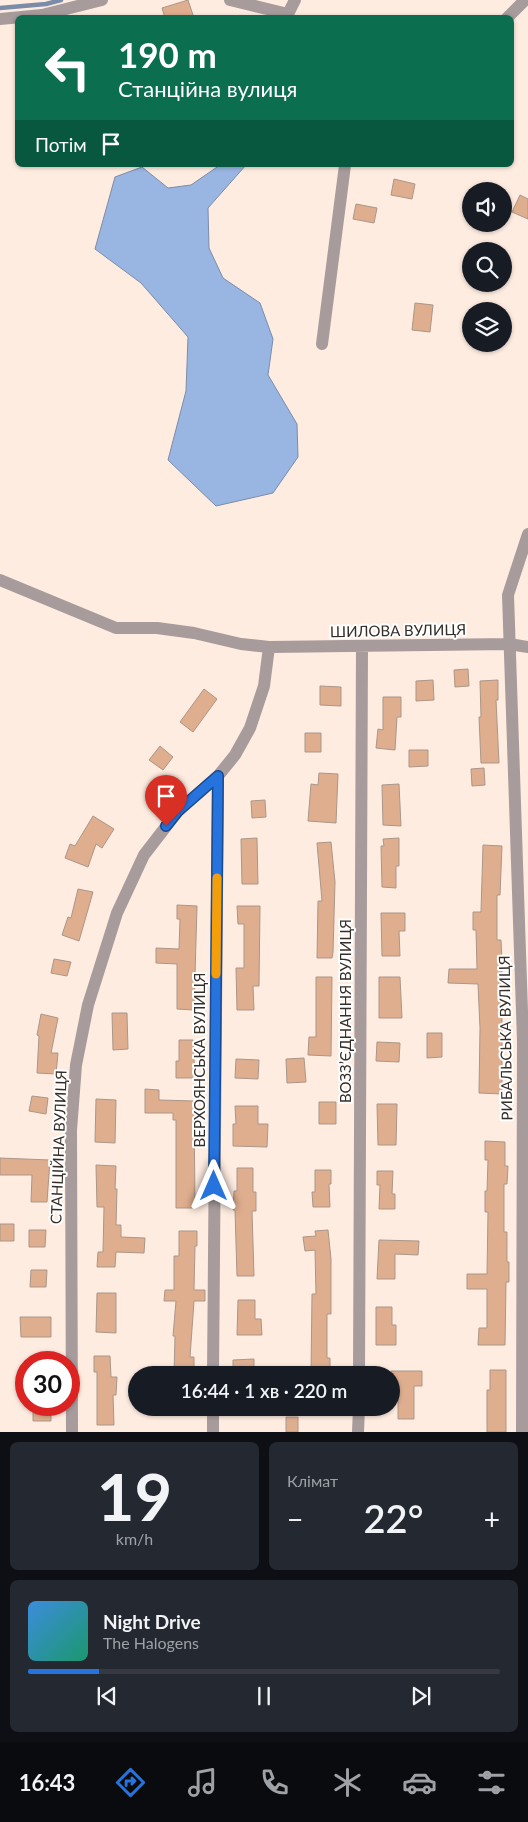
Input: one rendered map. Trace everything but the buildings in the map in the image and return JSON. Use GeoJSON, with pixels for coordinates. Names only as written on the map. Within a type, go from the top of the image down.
{"type":"FeatureCollection","features":[{"type":"Feature","properties":{"kind":"street"},"geometry":{"type":"LineString","coordinates":[[42,15],[102,0]]}},
{"type":"Feature","properties":{"kind":"street"},"geometry":{"type":"LineString","coordinates":[[230,0],[288,14],[295,0]]}},
{"type":"Feature","properties":{"kind":"street"},"geometry":{"type":"LineString","coordinates":[[510,15],[525,0]]}},
{"type":"Feature","properties":{"kind":"street"},"geometry":{"type":"LineString","coordinates":[[0,19],[15,18]]}},
{"type":"Feature","properties":{"kind":"street"},"geometry":{"type":"LineString","coordinates":[[322,344],[345,167]]}},
{"type":"Feature","properties":{"kind":"street","name":"РИБАЛЬСЬКА ВУЛИЦЯ"},"geometry":{"type":"LineString","coordinates":[[522,1432],[523,1041],[508,595],[528,534]]}},
{"type":"Feature","properties":{"kind":"street","name":"ШИЛОВА ВУЛИЦЯ"},"geometry":{"type":"LineString","coordinates":[[0,580],[116,628],[157,628],[241,644],[269,647],[362,647],[509,644],[528,647]]}},
{"type":"Feature","properties":{"kind":"street","name":"СТАНЦІЙНА ВУЛИЦЯ"},"geometry":{"type":"LineString","coordinates":[[72,1432],[71,1130],[76,1065],[88,1005],[117,913],[144,855],[178,811],[218,776],[235,755],[250,728],[264,686],[269,647]]}},
{"type":"Feature","properties":{"kind":"street","name":"ВОЗЗ’ЄДНАННЯ ВУЛИЦЯ"},"geometry":{"type":"LineString","coordinates":[[359,1366],[362,647]]}},
{"type":"Feature","properties":{"kind":"street","name":"ВЕРХОЯНСЬКА ВУЛИЦЯ"},"geometry":{"type":"LineString","coordinates":[[213,1366],[218,776]]}},
{"type":"Feature","properties":{"kind":"street"},"geometry":{"type":"LineString","coordinates":[[213,1416],[213,1432]]}},
{"type":"Feature","properties":{"kind":"street"},"geometry":{"type":"LineString","coordinates":[[358,1416],[358,1432]]}},
{"type":"Feature","properties":{"kind":"water"},"geometry":{"type":"Polygon","coordinates":[[[142,167],[168,188],[191,185],[217,167],[244,167],[208,208],[209,248],[223,278],[260,303],[273,339],[268,375],[297,424],[298,457],[273,493],[216,506],[168,460],[186,391],[188,337],[141,283],[95,249],[115,177],[142,167]]]}},
{"type":"Feature","properties":{"kind":"waterway"},"geometry":{"type":"LineString","coordinates":[[0,8],[46,4],[61,0]]}},
{"type":"Feature","properties":{"kind":"slow traffic"},"geometry":{"type":"LineString","coordinates":[[216,974],[217,878]]}},
{"type":"Feature","properties":{"kind":"route"},"geometry":{"type":"LineString","coordinates":[[166,826],[178,811],[218,776],[214,1186]]}}]}
